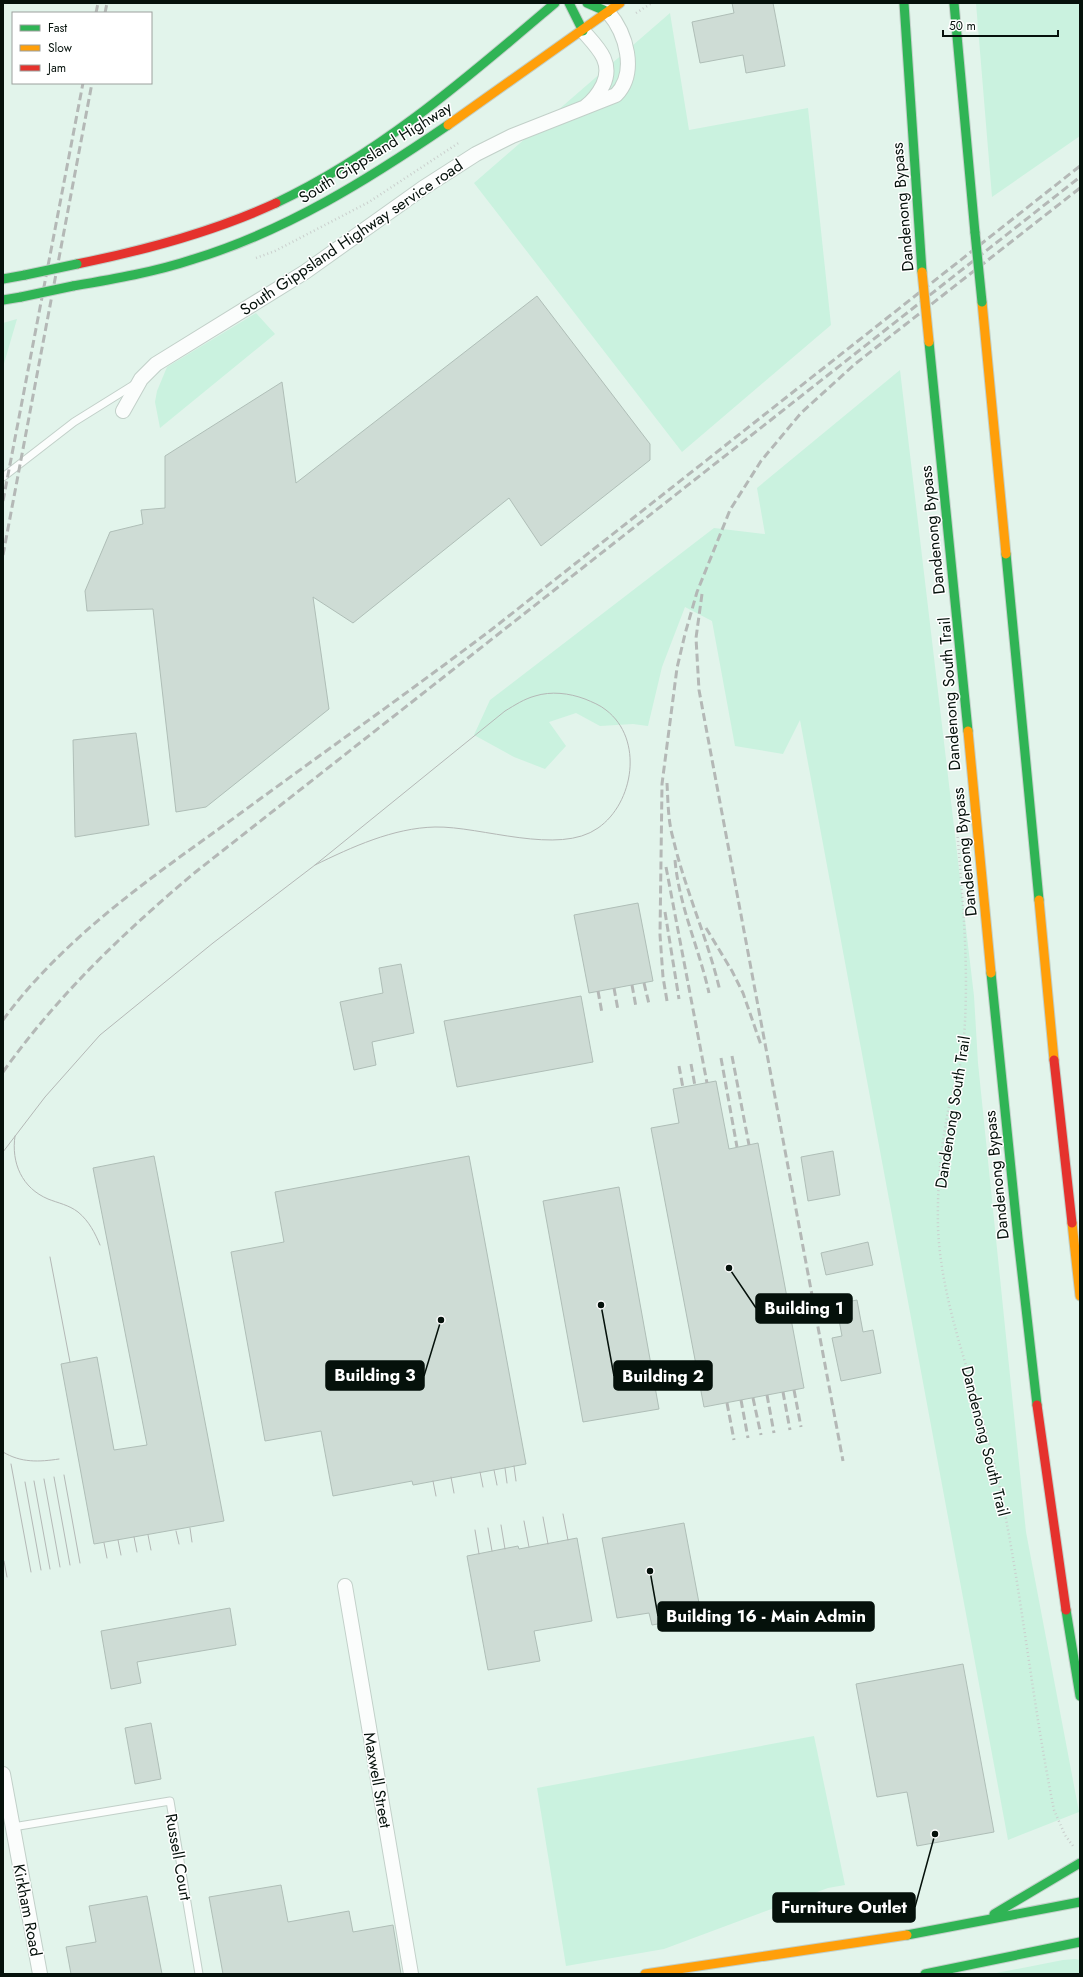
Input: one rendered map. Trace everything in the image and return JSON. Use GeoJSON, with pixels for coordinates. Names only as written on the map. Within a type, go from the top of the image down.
{"type":"FeatureCollection","features":[{"type":"Feature","properties":{"kind":"highway","name":"South Gippsland Highway"},"geometry":{"type":"LineString","coordinates":[[3,279],[126,254],[209,230],[255,212],[339,170],[368,152],[425,109],[555,3]]}},
{"type":"Feature","properties":{"kind":"highway"},"geometry":{"type":"LineString","coordinates":[[570,3],[583,31]]}},
{"type":"Feature","properties":{"kind":"highway"},"geometry":{"type":"LineString","coordinates":[[587,3],[608,12]]}},
{"type":"Feature","properties":{"kind":"highway","name":"South Gippsland Highway"},"geometry":{"type":"LineString","coordinates":[[3,300],[160,270],[245,241],[310,211],[352,188],[438,133],[583,31],[620,3]]}},
{"type":"Feature","properties":{"kind":"highway","name":"Dandenong Bypass"},"geometry":{"type":"LineString","coordinates":[[904,3],[922,272],[1000,1073],[1032,1370],[1049,1498],[1080,1696]]}},
{"type":"Feature","properties":{"kind":"highway"},"geometry":{"type":"LineString","coordinates":[[954,3],[1060,1122],[1080,1296]]}},
{"type":"Feature","properties":{"kind":"highway"},"geometry":{"type":"LineString","coordinates":[[978,1924],[1080,1864]]}},
{"type":"Feature","properties":{"kind":"highway"},"geometry":{"type":"LineString","coordinates":[[645,1974],[672,1972],[978,1924],[1080,1902]]}},
{"type":"Feature","properties":{"kind":"highway"},"geometry":{"type":"LineString","coordinates":[[925,1974],[1080,1942]]}},
{"type":"Feature","properties":{"kind":"highway"},"geometry":{"type":"LineString","coordinates":[[1067,1945],[1080,1951]]}},
{"type":"Feature","properties":{"kind":"street","name":"South Gippsland Highway service road"},"geometry":{"type":"LineString","coordinates":[[123,411],[140,381],[153,366],[305,272],[423,188],[476,154],[512,136],[616,94],[625,83],[627,75],[627,60],[623,36],[618,25],[608,12]]}},
{"type":"Feature","properties":{"kind":"street","name":"South Gippsland Highway service road"},"geometry":{"type":"LineString","coordinates":[[583,31],[603,55],[608,68],[606,78],[601,88],[593,99],[583,108]]}},
{"type":"Feature","properties":{"kind":"street","name":"Maxwell Street"},"geometry":{"type":"LineString","coordinates":[[345,1586],[411,1974]]}},
{"type":"Feature","properties":{"kind":"street","name":"Kirkham Road"},"geometry":{"type":"LineString","coordinates":[[3,1774],[40,1974]]}},
{"type":"Feature","properties":{"kind":"lane"},"geometry":{"type":"LineString","coordinates":[[3,477],[74,422],[140,381]]}},
{"type":"Feature","properties":{"kind":"lane","name":"Russell Court"},"geometry":{"type":"LineString","coordinates":[[13,1827],[170,1801],[199,1974]]}},
{"type":"Feature","properties":{"kind":"path","name":"Dandenong South Trail"},"geometry":{"type":"LineString","coordinates":[[957,824],[966,956],[966,1002],[962,1052],[950,1105],[940,1169],[938,1228],[945,1282],[956,1331],[983,1419],[999,1484],[1054,1810],[1065,1835],[1076,1851]]}},
{"type":"Feature","properties":{"kind":"green space"},"geometry":{"type":"Polygon","coordinates":[[[976,3],[1080,3],[1080,136],[992,197],[976,3]]]}},
{"type":"Feature","properties":{"kind":"green space"},"geometry":{"type":"Polygon","coordinates":[[[670,13],[689,130],[808,108],[831,325],[682,452],[474,183],[670,13]]]}},
{"type":"Feature","properties":{"kind":"green space"},"geometry":{"type":"Polygon","coordinates":[[[256,313],[275,334],[160,428],[155,402],[157,391],[167,367],[256,313]]]}},
{"type":"Feature","properties":{"kind":"green space"},"geometry":{"type":"Polygon","coordinates":[[[17,319],[3,367],[3,323],[17,319]]]}},
{"type":"Feature","properties":{"kind":"green space"},"geometry":{"type":"Polygon","coordinates":[[[900,370],[974,996],[978,1063],[1026,1532],[1079,1812],[1008,1840],[800,720],[783,754],[735,746],[712,621],[685,607],[662,667],[648,726],[633,724],[600,726],[576,713],[549,722],[566,746],[545,769],[514,757],[474,735],[490,700],[714,528],[765,534],[757,488],[900,370]]]}},
{"type":"Feature","properties":{"kind":"green space"},"geometry":{"type":"Polygon","coordinates":[[[814,1736],[845,1885],[828,1888],[664,1949],[566,1966],[537,1788],[814,1736]]]}},
{"type":"Feature","properties":{"kind":"green space"},"geometry":{"type":"Polygon","coordinates":[[[1063,1960],[1080,1960],[1080,1974],[991,1974],[1063,1960]]]}},
{"type":"Feature","properties":{"kind":"building"},"geometry":{"type":"Polygon","coordinates":[[[732,3],[773,3],[785,66],[746,73],[743,55],[700,63],[692,22],[734,13],[732,3]]]}},
{"type":"Feature","properties":{"kind":"building"},"geometry":{"type":"Polygon","coordinates":[[[537,296],[650,444],[650,460],[541,546],[509,498],[353,623],[313,597],[329,709],[206,807],[176,812],[153,609],[87,611],[85,591],[110,532],[143,524],[141,510],[165,508],[165,456],[282,382],[296,483],[537,296]]]}},
{"type":"Feature","properties":{"kind":"building"},"geometry":{"type":"Polygon","coordinates":[[[136,733],[149,825],[75,837],[73,740],[136,733]]]}},
{"type":"Feature","properties":{"kind":"building"},"geometry":{"type":"Polygon","coordinates":[[[638,903],[653,981],[589,993],[574,915],[638,903]]]}},
{"type":"Feature","properties":{"kind":"building"},"geometry":{"type":"Polygon","coordinates":[[[401,964],[414,1033],[372,1042],[376,1065],[354,1070],[340,1002],[383,993],[379,968],[401,964]]]}},
{"type":"Feature","properties":{"kind":"building"},"geometry":{"type":"Polygon","coordinates":[[[581,996],[593,1062],[457,1087],[444,1021],[581,996]]]}},
{"type":"Feature","properties":{"kind":"building"},"geometry":{"type":"Polygon","coordinates":[[[716,1081],[729,1149],[758,1143],[804,1388],[704,1407],[651,1128],[679,1123],[673,1089],[716,1081]]]}},
{"type":"Feature","properties":{"kind":"building"},"geometry":{"type":"Polygon","coordinates":[[[833,1151],[840,1195],[808,1201],[801,1157],[833,1151]]]}},
{"type":"Feature","properties":{"kind":"building"},"geometry":{"type":"Polygon","coordinates":[[[154,1156],[224,1521],[94,1544],[61,1364],[97,1357],[114,1450],[147,1445],[93,1168],[154,1156]]]}},
{"type":"Feature","properties":{"kind":"building"},"geometry":{"type":"Polygon","coordinates":[[[469,1156],[526,1464],[413,1485],[412,1481],[333,1496],[321,1431],[265,1441],[231,1252],[284,1242],[275,1192],[469,1156]]]}},
{"type":"Feature","properties":{"kind":"building"},"geometry":{"type":"Polygon","coordinates":[[[619,1187],[659,1409],[583,1422],[543,1201],[619,1187]]]}},
{"type":"Feature","properties":{"kind":"building"},"geometry":{"type":"Polygon","coordinates":[[[868,1242],[873,1265],[826,1275],[821,1253],[868,1242]]]}},
{"type":"Feature","properties":{"kind":"building"},"geometry":{"type":"Polygon","coordinates":[[[857,1300],[863,1332],[873,1330],[881,1373],[841,1381],[832,1338],[842,1336],[836,1304],[857,1300]]]}},
{"type":"Feature","properties":{"kind":"building"},"geometry":{"type":"Polygon","coordinates":[[[684,1523],[699,1603],[666,1609],[669,1622],[652,1625],[649,1613],[617,1618],[602,1538],[684,1523]]]}},
{"type":"Feature","properties":{"kind":"building"},"geometry":{"type":"Polygon","coordinates":[[[577,1538],[592,1621],[534,1631],[540,1661],[488,1670],[467,1556],[518,1546],[519,1549],[577,1538]]]}},
{"type":"Feature","properties":{"kind":"building"},"geometry":{"type":"Polygon","coordinates":[[[230,1608],[236,1645],[137,1662],[141,1683],[111,1689],[101,1631],[230,1608]]]}},
{"type":"Feature","properties":{"kind":"building"},"geometry":{"type":"Polygon","coordinates":[[[963,1664],[994,1832],[917,1846],[907,1792],[877,1797],[856,1684],[963,1664]]]}},
{"type":"Feature","properties":{"kind":"building"},"geometry":{"type":"Polygon","coordinates":[[[151,1723],[161,1779],[135,1784],[125,1728],[151,1723]]]}},
{"type":"Feature","properties":{"kind":"building"},"geometry":{"type":"Polygon","coordinates":[[[281,1885],[288,1922],[349,1911],[353,1932],[393,1925],[401,1974],[223,1974],[209,1897],[281,1885]]]}},
{"type":"Feature","properties":{"kind":"building"},"geometry":{"type":"Polygon","coordinates":[[[147,1896],[162,1974],[71,1974],[66,1947],[96,1942],[89,1906],[147,1896]]]}},
{"type":"Feature","properties":{"kind":"tram line"},"geometry":{"type":"LineString","coordinates":[[3,1152],[45,1097],[100,1035],[213,943],[315,865],[505,711],[523,700],[541,694],[560,693],[573,695],[593,702],[606,710],[618,722],[626,737],[630,753],[630,770],[620,803],[610,817],[598,828],[582,836],[563,840],[541,840],[454,828],[419,828],[388,835],[358,845],[315,865]]}},
{"type":"Feature","properties":{"kind":"tram line"},"geometry":{"type":"LineString","coordinates":[[15,1136],[15,1156],[20,1174],[25,1181],[39,1194],[78,1212],[91,1227],[100,1245]]}},
{"type":"Feature","properties":{"kind":"tram line"},"geometry":{"type":"LineString","coordinates":[[50,1257],[70,1362]]}},
{"type":"Feature","properties":{"kind":"tram line"},"geometry":{"type":"LineString","coordinates":[[3,1452],[10,1456],[30,1461],[59,1459]]}},
{"type":"Feature","properties":{"kind":"tram line"},"geometry":{"type":"LineString","coordinates":[[11,1464],[31,1572]]}},
{"type":"Feature","properties":{"kind":"tram line"},"geometry":{"type":"LineString","coordinates":[[514,1466],[516,1481]]}},
{"type":"Feature","properties":{"kind":"tram line"},"geometry":{"type":"LineString","coordinates":[[505,1468],[507,1483]]}},
{"type":"Feature","properties":{"kind":"tram line"},"geometry":{"type":"LineString","coordinates":[[494,1470],[497,1485]]}},
{"type":"Feature","properties":{"kind":"tram line"},"geometry":{"type":"LineString","coordinates":[[480,1472],[483,1487]]}},
{"type":"Feature","properties":{"kind":"tram line"},"geometry":{"type":"LineString","coordinates":[[64,1475],[80,1563]]}},
{"type":"Feature","properties":{"kind":"tram line"},"geometry":{"type":"LineString","coordinates":[[54,1477],[70,1565]]}},
{"type":"Feature","properties":{"kind":"tram line"},"geometry":{"type":"LineString","coordinates":[[451,1477],[454,1493]]}},
{"type":"Feature","properties":{"kind":"tram line"},"geometry":{"type":"LineString","coordinates":[[44,1479],[60,1567]]}},
{"type":"Feature","properties":{"kind":"tram line"},"geometry":{"type":"LineString","coordinates":[[34,1481],[50,1569]]}},
{"type":"Feature","properties":{"kind":"tram line"},"geometry":{"type":"LineString","coordinates":[[433,1481],[436,1496]]}},
{"type":"Feature","properties":{"kind":"tram line"},"geometry":{"type":"LineString","coordinates":[[25,1482],[41,1570]]}},
{"type":"Feature","properties":{"kind":"tram line"},"geometry":{"type":"LineString","coordinates":[[563,1514],[568,1540]]}},
{"type":"Feature","properties":{"kind":"tram line"},"geometry":{"type":"LineString","coordinates":[[543,1517],[548,1544]]}},
{"type":"Feature","properties":{"kind":"tram line"},"geometry":{"type":"LineString","coordinates":[[524,1521],[529,1547]]}},
{"type":"Feature","properties":{"kind":"tram line"},"geometry":{"type":"LineString","coordinates":[[501,1525],[505,1549]]}},
{"type":"Feature","properties":{"kind":"tram line"},"geometry":{"type":"LineString","coordinates":[[190,1528],[192,1542]]}},
{"type":"Feature","properties":{"kind":"tram line"},"geometry":{"type":"LineString","coordinates":[[488,1528],[492,1551]]}},
{"type":"Feature","properties":{"kind":"tram line"},"geometry":{"type":"LineString","coordinates":[[475,1530],[479,1554]]}},
{"type":"Feature","properties":{"kind":"tram line"},"geometry":{"type":"LineString","coordinates":[[176,1531],[179,1544]]}},
{"type":"Feature","properties":{"kind":"tram line"},"geometry":{"type":"LineString","coordinates":[[148,1535],[151,1550]]}},
{"type":"Feature","properties":{"kind":"tram line"},"geometry":{"type":"LineString","coordinates":[[134,1537],[137,1552]]}},
{"type":"Feature","properties":{"kind":"tram line"},"geometry":{"type":"LineString","coordinates":[[118,1540],[121,1555]]}},
{"type":"Feature","properties":{"kind":"tram line"},"geometry":{"type":"LineString","coordinates":[[104,1543],[107,1558]]}},
{"type":"Feature","properties":{"kind":"tram line"},"geometry":{"type":"LineString","coordinates":[[4,1561],[7,1577]]}},
{"type":"Feature","properties":{"kind":"railway"},"geometry":{"type":"LineString","coordinates":[[96,12],[98,3]]}},
{"type":"Feature","properties":{"kind":"railway"},"geometry":{"type":"LineString","coordinates":[[105,12],[107,3]]}},
{"type":"Feature","properties":{"kind":"railway"},"geometry":{"type":"LineString","coordinates":[[3,501],[83,84]]}},
{"type":"Feature","properties":{"kind":"railway"},"geometry":{"type":"LineString","coordinates":[[3,555],[92,84]]}},
{"type":"Feature","properties":{"kind":"railway"},"geometry":{"type":"LineString","coordinates":[[3,1020],[27,990],[53,962],[81,935],[141,886],[491,630],[1080,166]]}},
{"type":"Feature","properties":{"kind":"railway"},"geometry":{"type":"LineString","coordinates":[[3,1072],[24,1044],[68,992],[116,943],[193,874],[1080,177]]}},
{"type":"Feature","properties":{"kind":"railway"},"geometry":{"type":"LineString","coordinates":[[667,1001],[663,977],[660,935],[662,784],[677,668],[685,634],[697,592],[730,510],[761,461],[801,413],[855,364],[1080,188]]}},
{"type":"Feature","properties":{"kind":"railway"},"geometry":{"type":"LineString","coordinates":[[702,594],[696,638],[699,690],[843,1461]]}},
{"type":"Feature","properties":{"kind":"railway"},"geometry":{"type":"LineString","coordinates":[[667,783],[671,831],[720,991]]}},
{"type":"Feature","properties":{"kind":"railway"},"geometry":{"type":"LineString","coordinates":[[675,860],[677,877],[685,910],[709,993]]}},
{"type":"Feature","properties":{"kind":"railway"},"geometry":{"type":"LineString","coordinates":[[666,867],[707,1083]]}},
{"type":"Feature","properties":{"kind":"railway"},"geometry":{"type":"LineString","coordinates":[[665,912],[679,999]]}},
{"type":"Feature","properties":{"kind":"railway"},"geometry":{"type":"LineString","coordinates":[[706,928],[732,971],[743,993],[761,1045]]}},
{"type":"Feature","properties":{"kind":"railway"},"geometry":{"type":"LineString","coordinates":[[644,983],[649,1004]]}},
{"type":"Feature","properties":{"kind":"railway"},"geometry":{"type":"LineString","coordinates":[[632,985],[636,1007]]}},
{"type":"Feature","properties":{"kind":"railway"},"geometry":{"type":"LineString","coordinates":[[614,988],[618,1010]]}},
{"type":"Feature","properties":{"kind":"railway"},"geometry":{"type":"LineString","coordinates":[[598,991],[602,1013]]}},
{"type":"Feature","properties":{"kind":"railway"},"geometry":{"type":"LineString","coordinates":[[732,1056],[749,1145]]}},
{"type":"Feature","properties":{"kind":"railway"},"geometry":{"type":"LineString","coordinates":[[721,1058],[737,1147]]}},
{"type":"Feature","properties":{"kind":"railway"},"geometry":{"type":"LineString","coordinates":[[691,1064],[695,1086]]}},
{"type":"Feature","properties":{"kind":"railway"},"geometry":{"type":"LineString","coordinates":[[679,1066],[683,1088]]}},
{"type":"Feature","properties":{"kind":"railway"},"geometry":{"type":"LineString","coordinates":[[794,1390],[801,1427]]}},
{"type":"Feature","properties":{"kind":"railway"},"geometry":{"type":"LineString","coordinates":[[783,1392],[790,1430]]}},
{"type":"Feature","properties":{"kind":"railway"},"geometry":{"type":"LineString","coordinates":[[767,1395],[774,1433]]}},
{"type":"Feature","properties":{"kind":"railway"},"geometry":{"type":"LineString","coordinates":[[753,1398],[761,1435]]}},
{"type":"Feature","properties":{"kind":"railway"},"geometry":{"type":"LineString","coordinates":[[741,1400],[748,1438]]}},
{"type":"Feature","properties":{"kind":"railway"},"geometry":{"type":"LineString","coordinates":[[727,1403],[734,1440]]}},
{"type":"Feature","properties":{"kind":"traffic: fast"},"geometry":{"type":"LineString","coordinates":[[276,203],[314,183],[387,138],[456,86],[555,3]]}},
{"type":"Feature","properties":{"kind":"traffic: fast"},"geometry":{"type":"LineString","coordinates":[[569,3],[583,31]]}},
{"type":"Feature","properties":{"kind":"traffic: fast"},"geometry":{"type":"LineString","coordinates":[[587,3],[608,12]]}},
{"type":"Feature","properties":{"kind":"traffic: fast"},"geometry":{"type":"LineString","coordinates":[[904,3],[922,272]]}},
{"type":"Feature","properties":{"kind":"traffic: fast"},"geometry":{"type":"LineString","coordinates":[[954,3],[975,233]]}},
{"type":"Feature","properties":{"kind":"traffic: fast"},"geometry":{"type":"LineString","coordinates":[[73,286],[134,275],[179,264],[261,234],[294,219],[357,184],[448,125]]}},
{"type":"Feature","properties":{"kind":"traffic: fast"},"geometry":{"type":"LineString","coordinates":[[975,233],[982,302]]}},
{"type":"Feature","properties":{"kind":"traffic: fast"},"geometry":{"type":"LineString","coordinates":[[25,275],[77,264]]}},
{"type":"Feature","properties":{"kind":"traffic: fast"},"geometry":{"type":"LineString","coordinates":[[3,279],[25,275]]}},
{"type":"Feature","properties":{"kind":"traffic: fast"},"geometry":{"type":"LineString","coordinates":[[21,297],[73,286]]}},
{"type":"Feature","properties":{"kind":"traffic: fast"},"geometry":{"type":"LineString","coordinates":[[3,300],[21,297]]}},
{"type":"Feature","properties":{"kind":"traffic: fast"},"geometry":{"type":"LineString","coordinates":[[929,342],[968,731]]}},
{"type":"Feature","properties":{"kind":"traffic: fast"},"geometry":{"type":"LineString","coordinates":[[1006,554],[1039,900]]}},
{"type":"Feature","properties":{"kind":"traffic: fast"},"geometry":{"type":"LineString","coordinates":[[991,973],[1018,1238],[1037,1405]]}},
{"type":"Feature","properties":{"kind":"traffic: fast"},"geometry":{"type":"LineString","coordinates":[[1066,1610],[1080,1696]]}},
{"type":"Feature","properties":{"kind":"traffic: fast"},"geometry":{"type":"LineString","coordinates":[[994,1914],[1080,1863]]}},
{"type":"Feature","properties":{"kind":"traffic: fast"},"geometry":{"type":"LineString","coordinates":[[907,1935],[1080,1902]]}},
{"type":"Feature","properties":{"kind":"traffic: fast"},"geometry":{"type":"LineString","coordinates":[[925,1974],[1080,1942]]}},
{"type":"Feature","properties":{"kind":"traffic: slow"},"geometry":{"type":"LineString","coordinates":[[448,125],[620,3]]}},
{"type":"Feature","properties":{"kind":"traffic: slow"},"geometry":{"type":"LineString","coordinates":[[922,272],[929,342]]}},
{"type":"Feature","properties":{"kind":"traffic: slow"},"geometry":{"type":"LineString","coordinates":[[982,302],[1006,554]]}},
{"type":"Feature","properties":{"kind":"traffic: slow"},"geometry":{"type":"LineString","coordinates":[[968,731],[991,973]]}},
{"type":"Feature","properties":{"kind":"traffic: slow"},"geometry":{"type":"LineString","coordinates":[[1039,900],[1054,1060]]}},
{"type":"Feature","properties":{"kind":"traffic: slow"},"geometry":{"type":"LineString","coordinates":[[1072,1223],[1080,1296]]}},
{"type":"Feature","properties":{"kind":"traffic: slow"},"geometry":{"type":"LineString","coordinates":[[645,1974],[907,1935]]}},
{"type":"Feature","properties":{"kind":"traffic: jam"},"geometry":{"type":"LineString","coordinates":[[77,264],[128,253],[179,239],[228,223],[276,203]]}},
{"type":"Feature","properties":{"kind":"traffic: jam"},"geometry":{"type":"LineString","coordinates":[[1054,1060],[1072,1223]]}},
{"type":"Feature","properties":{"kind":"traffic: jam"},"geometry":{"type":"LineString","coordinates":[[1037,1405],[1066,1610]]}},
{"type":"Feature","properties":{"kind":"place","name":"Building 1"},"geometry":{"type":"Point","coordinates":[729,1268]}},
{"type":"Feature","properties":{"kind":"place","name":"Building 2"},"geometry":{"type":"Point","coordinates":[601,1305]}},
{"type":"Feature","properties":{"kind":"place","name":"Building 3"},"geometry":{"type":"Point","coordinates":[441,1320]}},
{"type":"Feature","properties":{"kind":"place","name":"Building 16 - Main Admin"},"geometry":{"type":"Point","coordinates":[650,1571]}},
{"type":"Feature","properties":{"kind":"place","name":"Furniture Outlet"},"geometry":{"type":"Point","coordinates":[935,1834]}}]}
